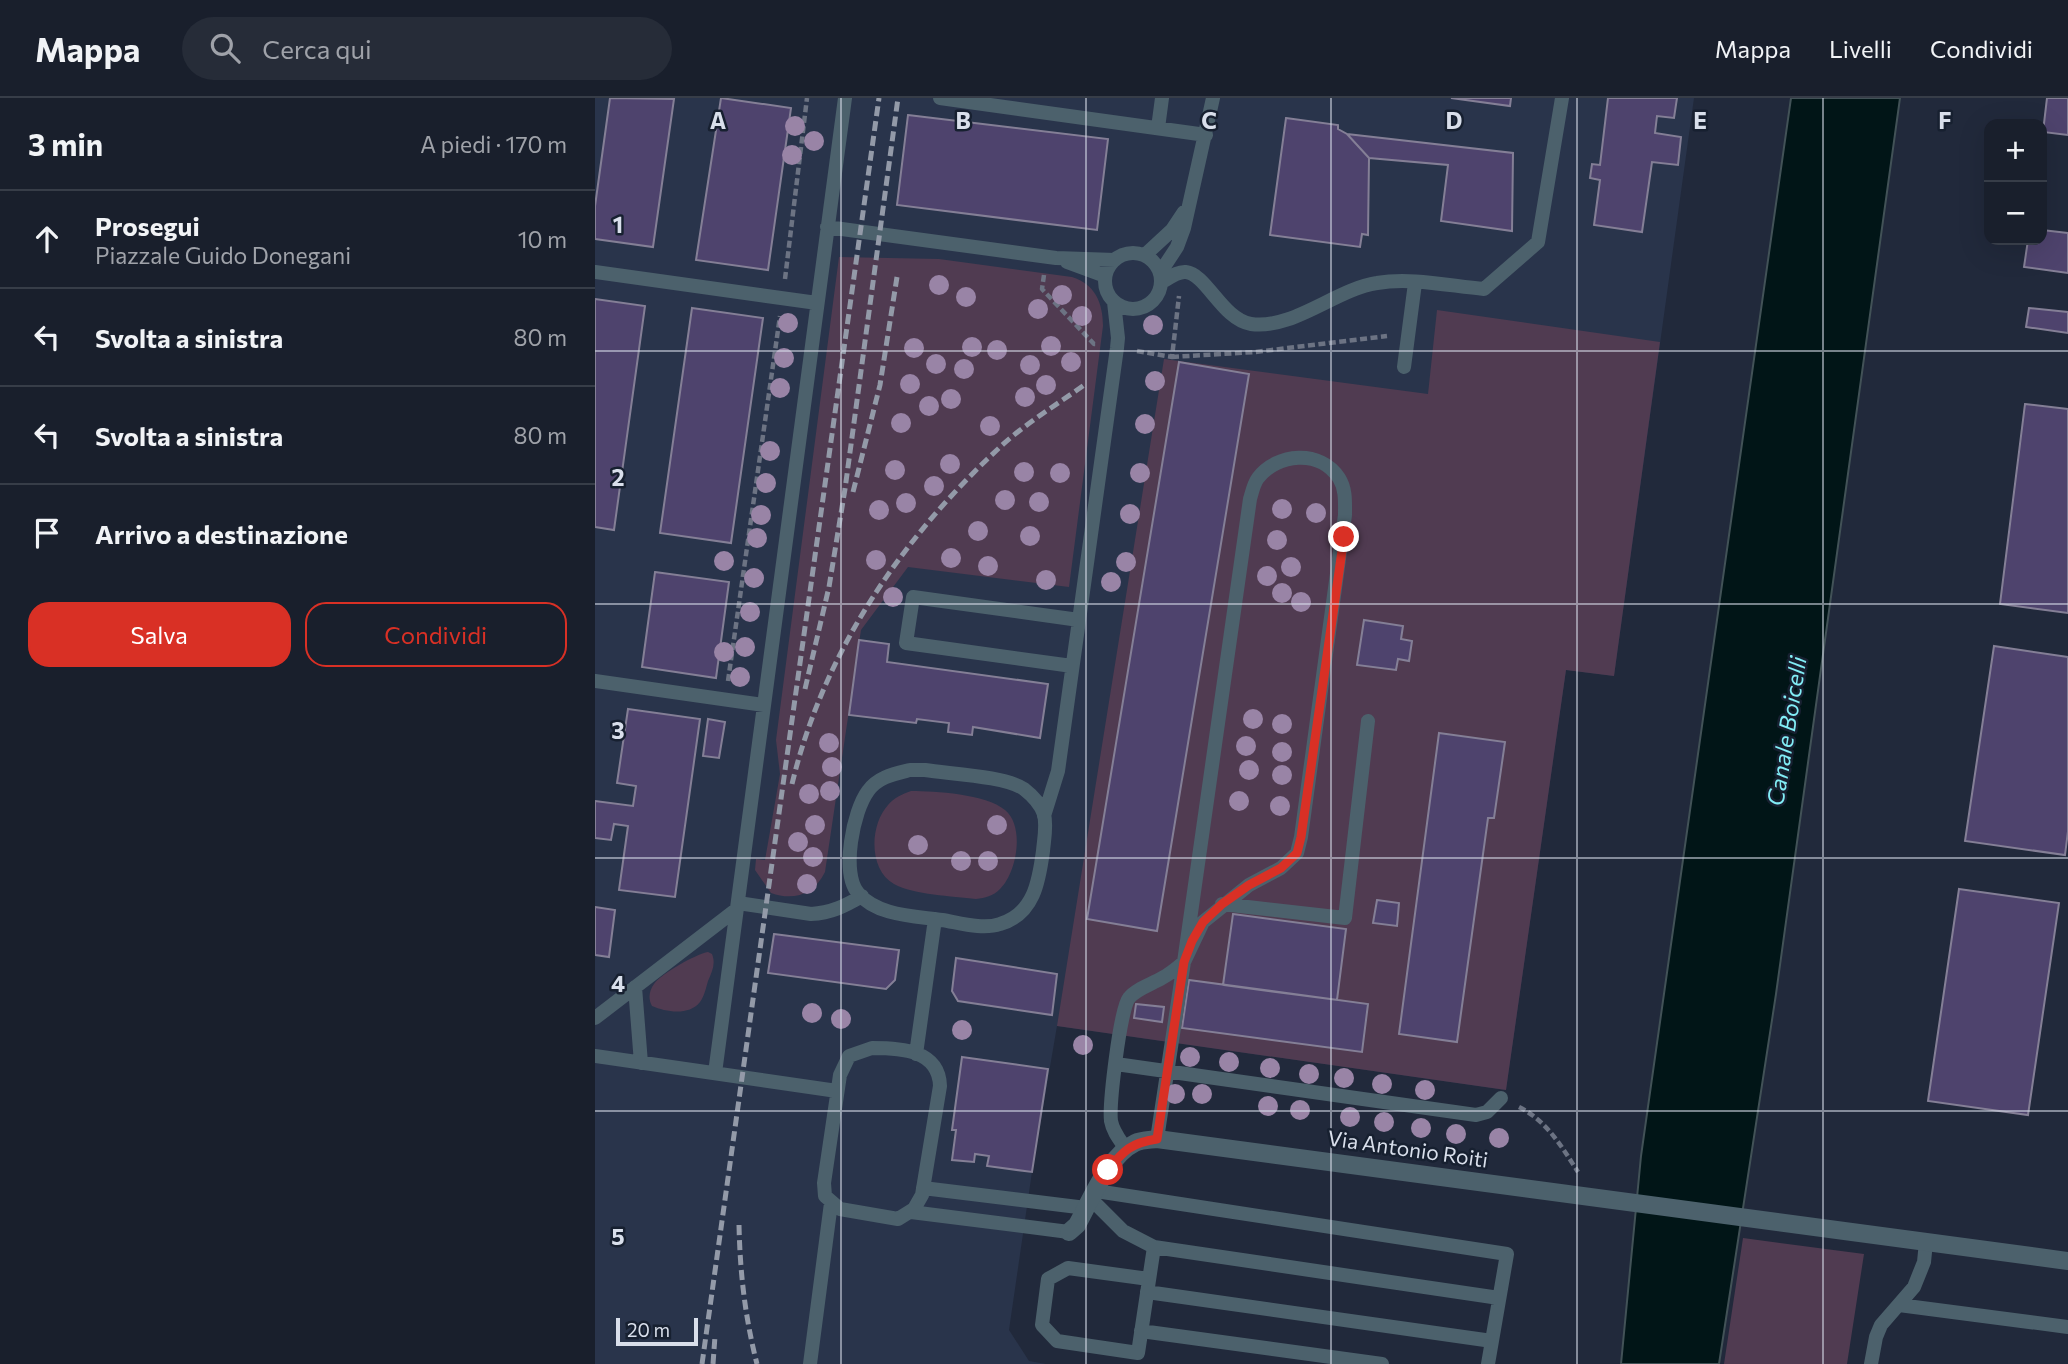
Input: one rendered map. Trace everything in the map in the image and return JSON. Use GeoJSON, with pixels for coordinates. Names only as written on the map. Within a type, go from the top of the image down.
{"type":"FeatureCollection","features":[{"type":"Feature","properties":{"kind":"street"},"geometry":{"type":"LineString","coordinates":[[1069,1233],[1077,1225],[1108,1170],[1126,1149],[1136,1142],[1157,1139]]}},
{"type":"Feature","properties":{"kind":"street","name":"Via Antonio Roiti"},"geometry":{"type":"LineString","coordinates":[[1157,1139],[1926,1242]]}},
{"type":"Feature","properties":{"kind":"street"},"geometry":{"type":"LineString","coordinates":[[1926,1242],[2068,1261]]}},
{"type":"Feature","properties":{"kind":"lane"},"geometry":{"type":"LineString","coordinates":[[715,1073],[845,98]]}},
{"type":"Feature","properties":{"kind":"lane"},"geometry":{"type":"LineString","coordinates":[[940,98],[1206,135]]}},
{"type":"Feature","properties":{"kind":"lane"},"geometry":{"type":"LineString","coordinates":[[1158,128],[1162,98]]}},
{"type":"Feature","properties":{"kind":"lane"},"geometry":{"type":"LineString","coordinates":[[1115,260],[1105,276],[1108,294],[1114,302],[1135,309],[1149,304],[1155,298],[1161,277],[1177,247],[1213,98]]}},
{"type":"Feature","properties":{"kind":"lane"},"geometry":{"type":"LineString","coordinates":[[1161,277],[1182,272],[1194,274],[1232,315],[1246,323],[1262,325],[1284,321],[1356,288],[1377,283],[1415,283],[1484,289],[1538,242],[1562,98]]}},
{"type":"Feature","properties":{"kind":"lane"},"geometry":{"type":"LineString","coordinates":[[1145,256],[1172,230],[1189,205]]}},
{"type":"Feature","properties":{"kind":"lane"},"geometry":{"type":"LineString","coordinates":[[827,227],[1056,258],[1115,260],[1132,253],[1145,256],[1156,265],[1161,277]]}},
{"type":"Feature","properties":{"kind":"lane"},"geometry":{"type":"LineString","coordinates":[[1056,258],[1105,276]]}},
{"type":"Feature","properties":{"kind":"lane"},"geometry":{"type":"LineString","coordinates":[[595,272],[817,303]]}},
{"type":"Feature","properties":{"kind":"lane"},"geometry":{"type":"LineString","coordinates":[[1404,367],[1415,283]]}},
{"type":"Feature","properties":{"kind":"lane"},"geometry":{"type":"LineString","coordinates":[[1044,816],[1035,799],[1017,785],[925,770],[892,774],[869,789],[857,817],[849,871],[852,884],[868,902],[892,912],[978,926],[996,926],[1009,921],[1025,908],[1039,879],[1045,831],[1044,816],[1058,771],[1118,338],[1114,302]]}},
{"type":"Feature","properties":{"kind":"lane"},"geometry":{"type":"LineString","coordinates":[[1118,338],[1135,309]]}},
{"type":"Feature","properties":{"kind":"lane"},"geometry":{"type":"LineString","coordinates":[[1126,1149],[1111,1123],[1110,1107],[1121,1026],[1129,997],[1166,976],[1184,962],[1203,922],[1222,904],[1249,885],[1281,868],[1297,853],[1345,515],[1345,493],[1339,477],[1325,464],[1305,458],[1287,458],[1271,466],[1257,479],[1249,499],[1184,962],[1157,1139]]}},
{"type":"Feature","properties":{"kind":"lane"},"geometry":{"type":"LineString","coordinates":[[1072,666],[906,643],[913,597],[1079,620]]}},
{"type":"Feature","properties":{"kind":"lane"},"geometry":{"type":"LineString","coordinates":[[595,681],[764,705]]}},
{"type":"Feature","properties":{"kind":"lane"},"geometry":{"type":"LineString","coordinates":[[1222,904],[1345,918],[1368,721]]}},
{"type":"Feature","properties":{"kind":"lane"},"geometry":{"type":"LineString","coordinates":[[595,1018],[737,906],[823,914],[862,896]]}},
{"type":"Feature","properties":{"kind":"lane"},"geometry":{"type":"LineString","coordinates":[[916,1054],[935,919]]}},
{"type":"Feature","properties":{"kind":"lane"},"geometry":{"type":"LineString","coordinates":[[635,987],[641,1063]]}},
{"type":"Feature","properties":{"kind":"lane"},"geometry":{"type":"LineString","coordinates":[[882,1048],[916,1054],[930,1060],[939,1075],[940,1086],[919,1202],[911,1212],[898,1219],[848,1212],[831,1203],[825,1196],[824,1183],[843,1063],[858,1051],[882,1048]]}},
{"type":"Feature","properties":{"kind":"lane"},"geometry":{"type":"LineString","coordinates":[[595,1056],[837,1091]]}},
{"type":"Feature","properties":{"kind":"lane"},"geometry":{"type":"LineString","coordinates":[[1116,1064],[1476,1115],[1487,1112],[1501,1098]]}},
{"type":"Feature","properties":{"kind":"lane"},"geometry":{"type":"LineString","coordinates":[[923,1188],[1161,1201],[1507,1254],[1488,1364]]}},
{"type":"Feature","properties":{"kind":"lane"},"geometry":{"type":"LineString","coordinates":[[1091,1199],[1123,1231],[1154,1247],[1499,1297]]}},
{"type":"Feature","properties":{"kind":"lane"},"geometry":{"type":"LineString","coordinates":[[810,1364],[831,1203]]}},
{"type":"Feature","properties":{"kind":"lane"},"geometry":{"type":"LineString","coordinates":[[911,1212],[1069,1233]]}},
{"type":"Feature","properties":{"kind":"lane"},"geometry":{"type":"LineString","coordinates":[[1871,1364],[1875,1337],[1881,1325],[1914,1287],[1919,1276],[1926,1242]]}},
{"type":"Feature","properties":{"kind":"lane"},"geometry":{"type":"LineString","coordinates":[[1154,1247],[1148,1286],[1141,1331],[1138,1353],[1057,1341],[1042,1325],[1048,1279],[1068,1268],[1148,1286],[1492,1341]]}},
{"type":"Feature","properties":{"kind":"lane"},"geometry":{"type":"LineString","coordinates":[[1899,1305],[2068,1327]]}},
{"type":"Feature","properties":{"kind":"lane"},"geometry":{"type":"LineString","coordinates":[[1141,1331],[1382,1364]]}},
{"type":"Feature","properties":{"kind":"path"},"geometry":{"type":"LineString","coordinates":[[725,699],[782,298],[807,98]]}},
{"type":"Feature","properties":{"kind":"path"},"geometry":{"type":"LineString","coordinates":[[1172,356],[1255,352],[1409,333]]}},
{"type":"Feature","properties":{"kind":"path"},"geometry":{"type":"LineString","coordinates":[[1501,1098],[1541,1122],[1557,1139],[1594,1196]]}},
{"type":"Feature","properties":{"kind":"shaded area"},"geometry":{"type":"Polygon","coordinates":[[[595,98],[1694,98],[1614,676],[1566,670],[1506,1090],[1057,1026],[1009,1330],[1029,1361],[1046,1364],[595,1364],[595,98]]]}},
{"type":"Feature","properties":{"kind":"shaded area"},"geometry":{"type":"Polygon","coordinates":[[[839,257],[939,259],[1072,277],[1087,284],[1096,296],[1103,326],[1069,587],[908,567],[861,630],[825,872],[809,891],[787,896],[771,893],[755,870],[756,859],[765,860],[780,774],[776,740],[839,257]]]}},
{"type":"Feature","properties":{"kind":"shaded area"},"geometry":{"type":"Polygon","coordinates":[[[1437,310],[1660,342],[1614,676],[1566,670],[1506,1090],[1057,1026],[1164,359],[1428,394],[1437,310]]]}},
{"type":"Feature","properties":{"kind":"shaded area"},"geometry":{"type":"Polygon","coordinates":[[[911,791],[973,797],[986,800],[1005,810],[1015,827],[1016,850],[1011,872],[997,891],[976,899],[933,894],[902,888],[886,877],[876,858],[877,824],[890,803],[898,796],[911,791]]]}},
{"type":"Feature","properties":{"kind":"shaded area"},"geometry":{"type":"Polygon","coordinates":[[[708,952],[712,954],[714,965],[700,1002],[684,1011],[670,1011],[652,1006],[650,992],[658,980],[695,956],[708,952]]]}},
{"type":"Feature","properties":{"kind":"shaded area"},"geometry":{"type":"Polygon","coordinates":[[[1743,1238],[1864,1254],[1847,1364],[1724,1364],[1743,1238]]]}},
{"type":"Feature","properties":{"kind":"water","name":"Canale Boicelli"},"geometry":{"type":"Polygon","coordinates":[[[1791,98],[1900,98],[1776,994],[1719,1364],[1621,1364],[1641,1156],[1791,98]]]}},
{"type":"Feature","properties":{"kind":"building"},"geometry":{"type":"Polygon","coordinates":[[[610,98],[674,99],[653,247],[595,239],[595,206],[610,98]]]}},
{"type":"Feature","properties":{"kind":"building"},"geometry":{"type":"Polygon","coordinates":[[[721,98],[791,108],[768,270],[696,260],[721,98]]]}},
{"type":"Feature","properties":{"kind":"building"},"geometry":{"type":"Polygon","coordinates":[[[1451,98],[1511,98],[1510,106],[1451,98]]]}},
{"type":"Feature","properties":{"kind":"building"},"geometry":{"type":"Polygon","coordinates":[[[1608,98],[1677,98],[1674,118],[1657,116],[1655,133],[1681,137],[1678,165],[1652,162],[1642,232],[1594,225],[1600,180],[1590,178],[1592,164],[1600,165],[1608,98]]]}},
{"type":"Feature","properties":{"kind":"building"},"geometry":{"type":"Polygon","coordinates":[[[2047,98],[2068,98],[2068,135],[2047,132],[2047,119],[2045,119],[2047,98]]]}},
{"type":"Feature","properties":{"kind":"building"},"geometry":{"type":"Polygon","coordinates":[[[908,115],[1108,139],[1097,230],[897,205],[908,115]]]}},
{"type":"Feature","properties":{"kind":"building"},"geometry":{"type":"Polygon","coordinates":[[[1286,118],[1338,125],[1338,129],[1347,134],[1369,158],[1368,235],[1362,234],[1360,247],[1270,235],[1286,118]]]}},
{"type":"Feature","properties":{"kind":"building"},"geometry":{"type":"Polygon","coordinates":[[[1347,134],[1513,153],[1512,231],[1441,221],[1448,165],[1369,158],[1347,134]]]}},
{"type":"Feature","properties":{"kind":"building"},"geometry":{"type":"Polygon","coordinates":[[[2047,231],[2068,233],[2068,273],[2024,267],[2027,245],[2047,245],[2047,231]]]}},
{"type":"Feature","properties":{"kind":"building"},"geometry":{"type":"Polygon","coordinates":[[[595,299],[645,306],[614,530],[595,527],[595,299]]]}},
{"type":"Feature","properties":{"kind":"building"},"geometry":{"type":"Polygon","coordinates":[[[692,308],[763,318],[731,543],[660,533],[692,308]]]}},
{"type":"Feature","properties":{"kind":"building"},"geometry":{"type":"Polygon","coordinates":[[[2029,308],[2068,312],[2068,333],[2026,327],[2029,308]]]}},
{"type":"Feature","properties":{"kind":"building"},"geometry":{"type":"Polygon","coordinates":[[[1179,362],[1249,374],[1157,931],[1087,919],[1179,362]]]}},
{"type":"Feature","properties":{"kind":"building"},"geometry":{"type":"Polygon","coordinates":[[[2025,404],[2068,409],[2068,613],[2000,604],[2025,404]]]}},
{"type":"Feature","properties":{"kind":"building"},"geometry":{"type":"Polygon","coordinates":[[[655,572],[729,582],[716,678],[642,667],[655,572]]]}},
{"type":"Feature","properties":{"kind":"building"},"geometry":{"type":"Polygon","coordinates":[[[1364,620],[1403,626],[1401,639],[1412,641],[1409,661],[1398,659],[1396,670],[1357,665],[1364,620]]]}},
{"type":"Feature","properties":{"kind":"building"},"geometry":{"type":"Polygon","coordinates":[[[859,640],[889,644],[887,662],[1048,684],[1040,738],[973,727],[972,735],[948,732],[949,723],[917,719],[916,723],[849,715],[859,640]]]}},
{"type":"Feature","properties":{"kind":"building"},"geometry":{"type":"Polygon","coordinates":[[[1994,646],[2068,657],[2068,831],[2065,855],[1965,841],[1994,646]]]}},
{"type":"Feature","properties":{"kind":"building"},"geometry":{"type":"Polygon","coordinates":[[[628,709],[700,719],[675,897],[619,890],[628,826],[614,824],[611,840],[595,838],[595,801],[633,806],[636,786],[617,783],[628,709]]]}},
{"type":"Feature","properties":{"kind":"building"},"geometry":{"type":"Polygon","coordinates":[[[708,719],[725,722],[719,758],[703,756],[708,719]]]}},
{"type":"Feature","properties":{"kind":"building"},"geometry":{"type":"Polygon","coordinates":[[[1439,733],[1505,742],[1494,818],[1488,818],[1457,1042],[1399,1034],[1439,733]]]}},
{"type":"Feature","properties":{"kind":"building"},"geometry":{"type":"Polygon","coordinates":[[[1959,889],[2059,903],[2028,1115],[1928,1101],[1959,889]]]}},
{"type":"Feature","properties":{"kind":"building"},"geometry":{"type":"Polygon","coordinates":[[[1377,900],[1399,903],[1397,926],[1373,923],[1377,900]]]}},
{"type":"Feature","properties":{"kind":"building"},"geometry":{"type":"Polygon","coordinates":[[[595,907],[615,910],[609,957],[595,955],[595,907]]]}},
{"type":"Feature","properties":{"kind":"building"},"geometry":{"type":"Polygon","coordinates":[[[1233,914],[1346,929],[1337,1000],[1223,985],[1233,914]]]}},
{"type":"Feature","properties":{"kind":"building"},"geometry":{"type":"Polygon","coordinates":[[[774,934],[899,950],[895,980],[886,989],[768,973],[774,934]]]}},
{"type":"Feature","properties":{"kind":"building"},"geometry":{"type":"Polygon","coordinates":[[[956,958],[1057,974],[1052,1015],[958,1001],[952,991],[956,958]]]}},
{"type":"Feature","properties":{"kind":"building"},"geometry":{"type":"Polygon","coordinates":[[[1189,980],[1368,1004],[1362,1052],[1182,1028],[1189,980]]]}},
{"type":"Feature","properties":{"kind":"building"},"geometry":{"type":"Polygon","coordinates":[[[1136,1004],[1164,1007],[1162,1022],[1134,1018],[1136,1004]]]}},
{"type":"Feature","properties":{"kind":"building"},"geometry":{"type":"Polygon","coordinates":[[[962,1057],[1048,1069],[1032,1172],[987,1166],[989,1156],[975,1154],[974,1162],[952,1160],[956,1130],[952,1130],[962,1057]]]}},
{"type":"Feature","properties":{"kind":"railway"},"geometry":{"type":"LineString","coordinates":[[702,1364],[879,98]]}},
{"type":"Feature","properties":{"kind":"railway"},"geometry":{"type":"LineString","coordinates":[[805,689],[829,587],[845,489],[898,98]]}},
{"type":"Feature","properties":{"kind":"railway"},"geometry":{"type":"LineString","coordinates":[[853,492],[880,385],[897,277]]}},
{"type":"Feature","properties":{"kind":"railway"},"geometry":{"type":"LineString","coordinates":[[792,784],[823,690],[845,645],[898,561],[962,484],[998,449],[1087,383]]}},
{"type":"Feature","properties":{"kind":"railway"},"geometry":{"type":"LineString","coordinates":[[739,1225],[744,1295],[757,1364]]}},
{"type":"Feature","properties":{"kind":"railway"},"geometry":{"type":"LineString","coordinates":[[713,1364],[715,1336]]}},
{"type":"Feature","properties":{"kind":"route"},"geometry":{"type":"LineString","coordinates":[[1108,1170],[1121,1154],[1136,1142],[1157,1139],[1184,962],[1203,922],[1222,904],[1249,885],[1281,868],[1297,853],[1344,537]]}}]}
